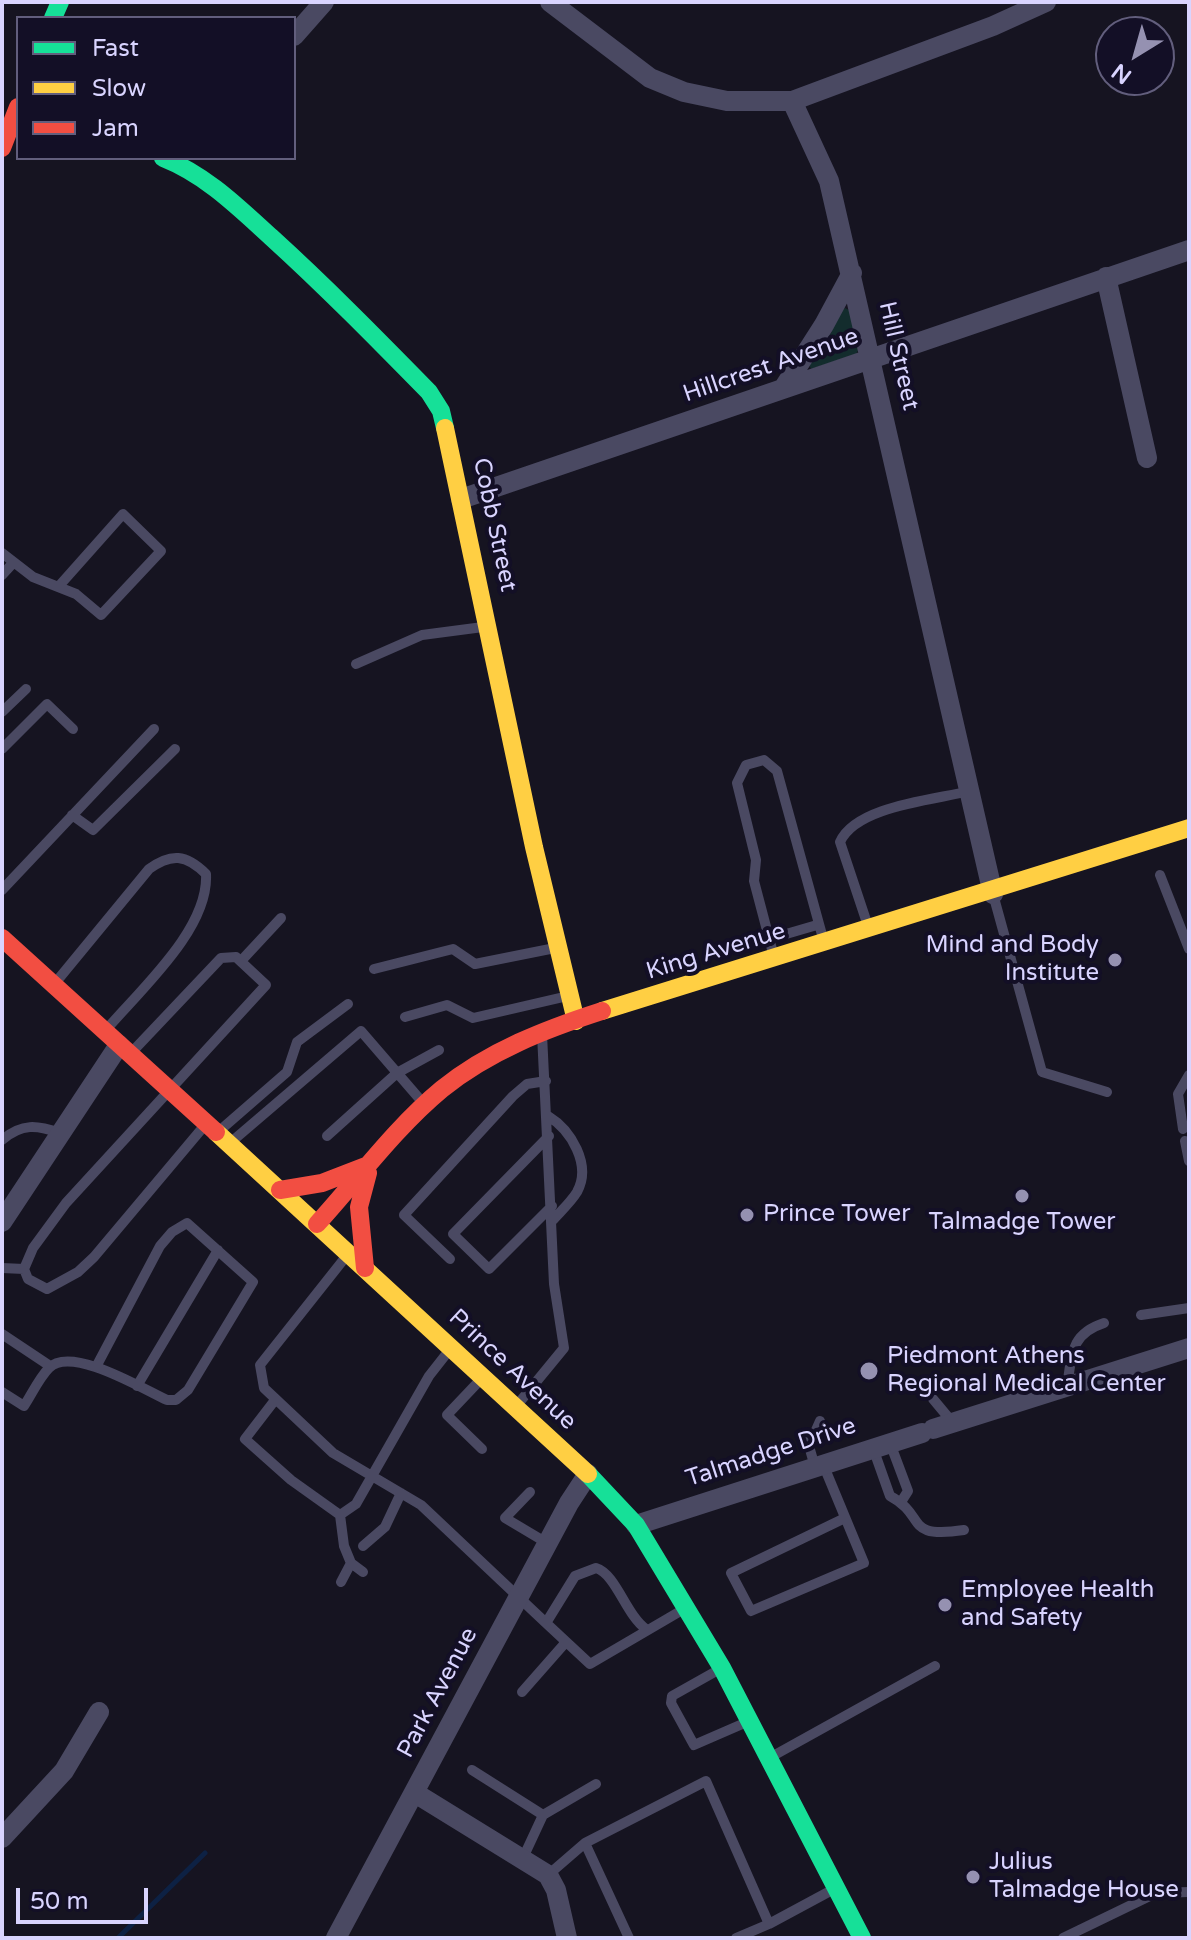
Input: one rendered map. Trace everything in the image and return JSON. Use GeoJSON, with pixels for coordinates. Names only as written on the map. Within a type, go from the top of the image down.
{"type":"FeatureCollection","features":[{"type":"Feature","properties":{"kind":"street"},"geometry":{"type":"LineString","coordinates":[[296,34],[324,2]]}},
{"type":"Feature","properties":{"kind":"street"},"geometry":{"type":"LineString","coordinates":[[550,2],[650,78],[684,92],[727,101],[792,101],[980,31],[1046,2]]}},
{"type":"Feature","properties":{"kind":"street","name":"Hill Street"},"geometry":{"type":"LineString","coordinates":[[792,101],[829,181],[873,358],[993,894]]}},
{"type":"Feature","properties":{"kind":"street"},"geometry":{"type":"LineString","coordinates":[[2,148],[16,112]]}},
{"type":"Feature","properties":{"kind":"street","name":"Cobb Street"},"geometry":{"type":"LineString","coordinates":[[189,163],[268,233],[429,392],[441,411],[576,1021]]}},
{"type":"Feature","properties":{"kind":"street","name":"Hillcrest Avenue"},"geometry":{"type":"LineString","coordinates":[[461,499],[1189,250]]}},
{"type":"Feature","properties":{"kind":"street"},"geometry":{"type":"LineString","coordinates":[[783,389],[824,325],[852,273]]}},
{"type":"Feature","properties":{"kind":"street"},"geometry":{"type":"LineString","coordinates":[[1106,277],[1147,458]]}},
{"type":"Feature","properties":{"kind":"street","name":"King Avenue"},"geometry":{"type":"LineString","coordinates":[[317,1224],[425,1105],[464,1073],[542,1033],[993,894],[1189,828]]}},
{"type":"Feature","properties":{"kind":"street","name":"Prince Avenue"},"geometry":{"type":"LineString","coordinates":[[2,938],[484,1375],[588,1474],[636,1525],[722,1668],[862,1938]]}},
{"type":"Feature","properties":{"kind":"street"},"geometry":{"type":"LineString","coordinates":[[6,1208],[118,1044]]}},
{"type":"Feature","properties":{"kind":"street"},"geometry":{"type":"LineString","coordinates":[[280,1190],[322,1183],[371,1165]]}},
{"type":"Feature","properties":{"kind":"street"},"geometry":{"type":"LineString","coordinates":[[365,1268],[359,1207],[371,1165]]}},
{"type":"Feature","properties":{"kind":"street","name":"Talmadge Drive"},"geometry":{"type":"LineString","coordinates":[[636,1525],[1189,1348]]}},
{"type":"Feature","properties":{"kind":"street","name":"Park Avenue"},"geometry":{"type":"LineString","coordinates":[[336,1938],[547,1543],[588,1474]]}},
{"type":"Feature","properties":{"kind":"street"},"geometry":{"type":"LineString","coordinates":[[2,1838],[64,1771],[99,1712]]}},
{"type":"Feature","properties":{"kind":"street"},"geometry":{"type":"LineString","coordinates":[[415,1793],[548,1875],[556,1890],[567,1938]]}},
{"type":"Feature","properties":{"kind":"lane"},"geometry":{"type":"LineString","coordinates":[[2,553],[33,577],[59,586],[101,615],[161,551],[123,514],[59,586]]}},
{"type":"Feature","properties":{"kind":"lane"},"geometry":{"type":"LineString","coordinates":[[2,575],[13,563]]}},
{"type":"Feature","properties":{"kind":"lane"},"geometry":{"type":"LineString","coordinates":[[356,664],[422,635],[489,626]]}},
{"type":"Feature","properties":{"kind":"lane"},"geometry":{"type":"LineString","coordinates":[[2,712],[26,689]]}},
{"type":"Feature","properties":{"kind":"lane"},"geometry":{"type":"LineString","coordinates":[[2,749],[47,704],[73,729]]}},
{"type":"Feature","properties":{"kind":"lane"},"geometry":{"type":"LineString","coordinates":[[2,890],[154,729]]}},
{"type":"Feature","properties":{"kind":"lane"},"geometry":{"type":"LineString","coordinates":[[72,815],[93,830],[175,749]]}},
{"type":"Feature","properties":{"kind":"lane"},"geometry":{"type":"LineString","coordinates":[[775,959],[754,881],[756,860],[737,783],[746,765],[764,760],[777,771],[824,944]]}},
{"type":"Feature","properties":{"kind":"lane"},"geometry":{"type":"LineString","coordinates":[[869,931],[840,842],[843,835],[866,815],[970,791]]}},
{"type":"Feature","properties":{"kind":"lane"},"geometry":{"type":"LineString","coordinates":[[54,985],[149,869],[164,858],[183,856],[195,863],[206,874],[207,895],[194,924],[118,1044]]}},
{"type":"Feature","properties":{"kind":"lane"},"geometry":{"type":"LineString","coordinates":[[1160,875],[1189,949]]}},
{"type":"Feature","properties":{"kind":"lane"},"geometry":{"type":"LineString","coordinates":[[993,894],[1042,1072],[1107,1092]]}},
{"type":"Feature","properties":{"kind":"lane"},"geometry":{"type":"LineString","coordinates":[[241,961],[281,918]]}},
{"type":"Feature","properties":{"kind":"lane"},"geometry":{"type":"LineString","coordinates":[[769,939],[817,925]]}},
{"type":"Feature","properties":{"kind":"lane"},"geometry":{"type":"LineString","coordinates":[[374,969],[453,949],[475,964],[558,947]]}},
{"type":"Feature","properties":{"kind":"lane"},"geometry":{"type":"LineString","coordinates":[[118,1044],[221,958],[236,957],[266,985],[66,1203],[33,1248],[24,1269],[28,1279],[47,1289],[78,1272],[217,1134],[287,1072],[297,1042],[348,1004]]}},
{"type":"Feature","properties":{"kind":"lane"},"geometry":{"type":"LineString","coordinates":[[405,1017],[447,1005],[473,1018],[570,996]]}},
{"type":"Feature","properties":{"kind":"lane"},"geometry":{"type":"LineString","coordinates":[[217,1134],[361,1031],[425,1105]]}},
{"type":"Feature","properties":{"kind":"lane"},"geometry":{"type":"LineString","coordinates":[[516,1406],[564,1348],[554,1284],[542,1033]]}},
{"type":"Feature","properties":{"kind":"lane"},"geometry":{"type":"LineString","coordinates":[[327,1136],[397,1073],[439,1050]]}},
{"type":"Feature","properties":{"kind":"lane"},"geometry":{"type":"LineString","coordinates":[[1183,1129],[1178,1094],[1189,1074]]}},
{"type":"Feature","properties":{"kind":"lane"},"geometry":{"type":"LineString","coordinates":[[450,1259],[404,1215],[513,1096],[527,1084],[546,1081]]}},
{"type":"Feature","properties":{"kind":"lane"},"geometry":{"type":"LineString","coordinates":[[548,1116],[561,1124],[574,1140],[581,1165],[578,1190],[552,1221]]}},
{"type":"Feature","properties":{"kind":"lane"},"geometry":{"type":"LineString","coordinates":[[2,1140],[18,1128],[36,1125],[60,1133]]}},
{"type":"Feature","properties":{"kind":"lane"},"geometry":{"type":"LineString","coordinates":[[549,1136],[453,1234],[489,1269],[552,1206]]}},
{"type":"Feature","properties":{"kind":"lane"},"geometry":{"type":"LineString","coordinates":[[1185,1141],[1189,1161]]}},
{"type":"Feature","properties":{"kind":"lane"},"geometry":{"type":"LineString","coordinates":[[2,1392],[24,1406],[50,1366],[60,1361],[96,1367],[167,1400],[176,1400],[188,1390],[253,1282],[187,1223],[172,1232],[160,1246],[96,1367]]}},
{"type":"Feature","properties":{"kind":"lane"},"geometry":{"type":"LineString","coordinates":[[137,1386],[218,1250]]}},
{"type":"Feature","properties":{"kind":"lane"},"geometry":{"type":"LineString","coordinates":[[348,1253],[260,1365],[261,1382],[275,1400],[333,1453],[421,1505],[590,1664],[688,1607]]}},
{"type":"Feature","properties":{"kind":"lane"},"geometry":{"type":"LineString","coordinates":[[2,1268],[24,1269]]}},
{"type":"Feature","properties":{"kind":"lane"},"geometry":{"type":"LineString","coordinates":[[1141,1315],[1189,1308]]}},
{"type":"Feature","properties":{"kind":"lane"},"geometry":{"type":"LineString","coordinates":[[1067,1387],[1070,1354],[1077,1337],[1104,1323]]}},
{"type":"Feature","properties":{"kind":"lane"},"geometry":{"type":"LineString","coordinates":[[2,1334],[50,1366]]}},
{"type":"Feature","properties":{"kind":"lane"},"geometry":{"type":"LineString","coordinates":[[340,1515],[356,1504],[429,1376],[452,1347]]}},
{"type":"Feature","properties":{"kind":"lane"},"geometry":{"type":"LineString","coordinates":[[482,1449],[447,1415],[484,1375]]}},
{"type":"Feature","properties":{"kind":"lane"},"geometry":{"type":"LineString","coordinates":[[933,1399],[953,1423]]}},
{"type":"Feature","properties":{"kind":"lane"},"geometry":{"type":"LineString","coordinates":[[275,1400],[245,1439],[291,1480],[340,1515],[351,1563],[363,1572]]}},
{"type":"Feature","properties":{"kind":"lane"},"geometry":{"type":"LineString","coordinates":[[820,1421],[806,1443],[845,1518],[864,1563],[751,1611],[731,1573],[845,1518]]}},
{"type":"Feature","properties":{"kind":"lane"},"geometry":{"type":"LineString","coordinates":[[882,1445],[908,1491],[901,1502]]}},
{"type":"Feature","properties":{"kind":"lane"},"geometry":{"type":"LineString","coordinates":[[882,1445],[890,1496],[901,1502],[924,1531],[964,1530]]}},
{"type":"Feature","properties":{"kind":"lane"},"geometry":{"type":"LineString","coordinates":[[530,1492],[505,1518],[547,1543]]}},
{"type":"Feature","properties":{"kind":"lane"},"geometry":{"type":"LineString","coordinates":[[363,1546],[385,1527],[401,1493]]}},
{"type":"Feature","properties":{"kind":"lane"},"geometry":{"type":"LineString","coordinates":[[341,1582],[351,1563]]}},
{"type":"Feature","properties":{"kind":"lane"},"geometry":{"type":"LineString","coordinates":[[546,1623],[575,1576],[596,1568],[603,1570],[634,1621],[646,1629]]}},
{"type":"Feature","properties":{"kind":"lane"},"geometry":{"type":"LineString","coordinates":[[522,1692],[566,1642]]}},
{"type":"Feature","properties":{"kind":"lane"},"geometry":{"type":"LineString","coordinates":[[770,1758],[935,1666]]}},
{"type":"Feature","properties":{"kind":"lane"},"geometry":{"type":"LineString","coordinates":[[722,1668],[670,1700],[692,1743],[698,1745],[750,1720]]}},
{"type":"Feature","properties":{"kind":"lane"},"geometry":{"type":"LineString","coordinates":[[472,1770],[543,1815]]}},
{"type":"Feature","properties":{"kind":"lane"},"geometry":{"type":"LineString","coordinates":[[548,1875],[585,1843],[706,1781],[769,1924]]}},
{"type":"Feature","properties":{"kind":"lane"},"geometry":{"type":"LineString","coordinates":[[523,1858],[543,1815],[596,1784]]}},
{"type":"Feature","properties":{"kind":"lane"},"geometry":{"type":"LineString","coordinates":[[585,1843],[629,1938]]}},
{"type":"Feature","properties":{"kind":"lane"},"geometry":{"type":"LineString","coordinates":[[736,1938],[836,1888]]}},
{"type":"Feature","properties":{"kind":"lane"},"geometry":{"type":"LineString","coordinates":[[1063,1938],[1156,1893],[1175,1890],[1189,1892]]}},
{"type":"Feature","properties":{"kind":"green space"},"geometry":{"type":"Polygon","coordinates":[[[845,308],[851,311],[859,349],[856,354],[811,369],[809,364],[831,333],[840,311],[845,308]]]}},
{"type":"Feature","properties":{"kind":"waterway"},"geometry":{"type":"LineString","coordinates":[[118,1938],[205,1853]]}},
{"type":"Feature","properties":{"kind":"traffic: fast"},"geometry":{"type":"LineString","coordinates":[[54,16],[60,2]]}},
{"type":"Feature","properties":{"kind":"traffic: fast"},"geometry":{"type":"LineString","coordinates":[[168,160],[221,193],[312,275],[429,392],[441,411],[445,428]]}},
{"type":"Feature","properties":{"kind":"traffic: fast"},"geometry":{"type":"LineString","coordinates":[[588,1474],[636,1525],[722,1668],[862,1938]]}},
{"type":"Feature","properties":{"kind":"traffic: slow"},"geometry":{"type":"LineString","coordinates":[[445,428],[534,847],[576,1021]]}},
{"type":"Feature","properties":{"kind":"traffic: slow"},"geometry":{"type":"LineString","coordinates":[[602,1011],[1189,828]]}},
{"type":"Feature","properties":{"kind":"traffic: slow"},"geometry":{"type":"LineString","coordinates":[[216,1132],[588,1474]]}},
{"type":"Feature","properties":{"kind":"traffic: jam"},"geometry":{"type":"LineString","coordinates":[[2,148],[16,112]]}},
{"type":"Feature","properties":{"kind":"traffic: jam"},"geometry":{"type":"LineString","coordinates":[[2,938],[216,1132]]}},
{"type":"Feature","properties":{"kind":"traffic: jam"},"geometry":{"type":"LineString","coordinates":[[317,1224],[408,1120],[460,1075],[519,1042],[602,1011]]}},
{"type":"Feature","properties":{"kind":"traffic: jam"},"geometry":{"type":"LineString","coordinates":[[280,1190],[322,1183],[366,1166]]}},
{"type":"Feature","properties":{"kind":"traffic: jam"},"geometry":{"type":"LineString","coordinates":[[365,1268],[359,1207],[368,1173]]}},
{"type":"Feature","properties":{"kind":"place","name":"Mind and Body Institute"},"geometry":{"type":"Point","coordinates":[1115,960]}},
{"type":"Feature","properties":{"kind":"place","name":"Talmadge Tower"},"geometry":{"type":"Point","coordinates":[1022,1196]}},
{"type":"Feature","properties":{"kind":"place","name":"Prince Tower"},"geometry":{"type":"Point","coordinates":[747,1215]}},
{"type":"Feature","properties":{"kind":"place","name":"Piedmont Athens Regional Medical Center"},"geometry":{"type":"Point","coordinates":[869,1371]}},
{"type":"Feature","properties":{"kind":"place","name":"Employee Health and Safety"},"geometry":{"type":"Point","coordinates":[945,1605]}},
{"type":"Feature","properties":{"kind":"place","name":"Julius Talmadge House"},"geometry":{"type":"Point","coordinates":[973,1877]}}]}
